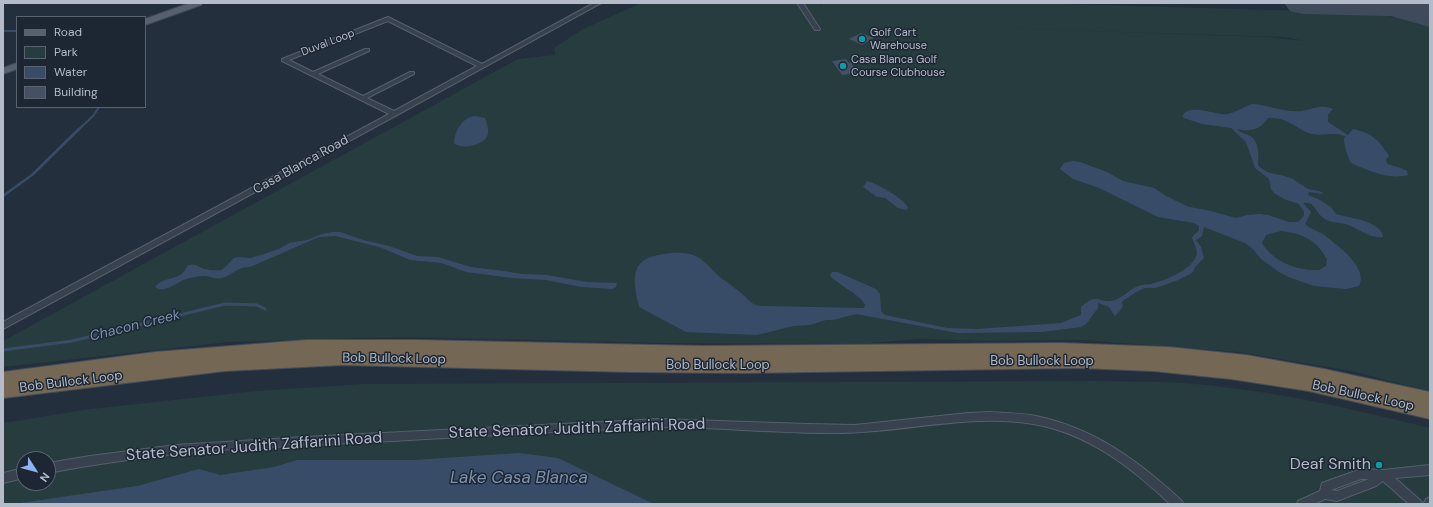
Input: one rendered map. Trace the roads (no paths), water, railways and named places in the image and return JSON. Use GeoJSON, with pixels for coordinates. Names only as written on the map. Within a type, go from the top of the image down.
{"type":"FeatureCollection","features":[{"type":"Feature","properties":{"kind":"highway","name":"Bob Bullock Loop"},"geometry":{"type":"LineString","coordinates":[[3,379],[155,359],[306,347],[704,353],[1061,350],[1169,354],[1246,362],[1324,376],[1430,399]]}},
{"type":"Feature","properties":{"kind":"highway","name":"Bob Bullock Loop"},"geometry":{"type":"LineString","coordinates":[[3,391],[225,364],[344,358],[615,365],[744,366],[1080,361],[1153,364],[1230,372],[1309,384],[1430,412]]}},
{"type":"Feature","properties":{"kind":"main road"},"geometry":{"type":"LineString","coordinates":[[143,16],[182,3]]}},
{"type":"Feature","properties":{"kind":"main road"},"geometry":{"type":"LineString","coordinates":[[146,22],[198,3]]}},
{"type":"Feature","properties":{"kind":"main road"},"geometry":{"type":"LineString","coordinates":[[3,64],[16,59]]}},
{"type":"Feature","properties":{"kind":"main road"},"geometry":{"type":"LineString","coordinates":[[3,71],[16,66]]}},
{"type":"Feature","properties":{"kind":"street","name":"Casa Blanca Road"},"geometry":{"type":"LineString","coordinates":[[3,326],[598,3]]}},
{"type":"Feature","properties":{"kind":"street"},"geometry":{"type":"LineString","coordinates":[[800,3],[817,29]]}},
{"type":"Feature","properties":{"kind":"street","name":"Duval Loop"},"geometry":{"type":"LineString","coordinates":[[395,114],[284,60],[388,19],[482,66]]}},
{"type":"Feature","properties":{"kind":"street"},"geometry":{"type":"LineString","coordinates":[[314,74],[367,50]]}},
{"type":"Feature","properties":{"kind":"street"},"geometry":{"type":"LineString","coordinates":[[363,98],[412,73]]}},
{"type":"Feature","properties":{"kind":"street"},"geometry":{"type":"LineString","coordinates":[[1400,404],[1430,420]]}},
{"type":"Feature","properties":{"kind":"street","name":"State Senator Judith Zaffarini Road"},"geometry":{"type":"LineString","coordinates":[[56,467],[170,450],[292,440],[647,423],[854,429],[966,418],[1012,418],[1062,426],[1085,435],[1106,446],[1138,468],[1178,504]]}},
{"type":"Feature","properties":{"kind":"street"},"geometry":{"type":"LineString","coordinates":[[1302,504],[1325,494],[1337,496],[1372,483],[1383,475],[1430,470]]}},
{"type":"Feature","properties":{"kind":"street"},"geometry":{"type":"LineString","coordinates":[[3,478],[16,475]]}},
{"type":"Feature","properties":{"kind":"street"},"geometry":{"type":"LineString","coordinates":[[1383,475],[1417,504]]}},
{"type":"Feature","properties":{"kind":"water"},"geometry":{"type":"Polygon","coordinates":[[[1252,104],[1296,111],[1320,107],[1333,109],[1328,114],[1328,122],[1348,135],[1353,129],[1370,135],[1378,141],[1389,156],[1386,159],[1387,164],[1407,171],[1408,175],[1386,176],[1365,169],[1351,163],[1345,144],[1344,138],[1346,137],[1338,134],[1312,134],[1281,119],[1268,118],[1258,128],[1251,130],[1237,129],[1253,138],[1255,141],[1258,153],[1258,165],[1262,169],[1270,173],[1288,177],[1301,185],[1321,192],[1324,194],[1309,192],[1308,195],[1331,207],[1336,214],[1364,221],[1377,227],[1381,232],[1383,237],[1373,236],[1345,224],[1327,220],[1320,215],[1312,205],[1303,203],[1311,212],[1305,224],[1324,235],[1350,258],[1360,272],[1361,279],[1359,286],[1346,289],[1314,286],[1291,278],[1279,272],[1261,259],[1253,249],[1245,243],[1204,227],[1202,236],[1196,240],[1201,247],[1204,258],[1195,267],[1193,272],[1181,279],[1156,288],[1144,288],[1122,302],[1123,306],[1115,316],[1109,307],[1098,303],[1098,308],[1087,323],[1081,327],[1042,332],[958,333],[856,314],[810,325],[793,326],[757,335],[686,332],[639,307],[635,278],[639,265],[644,260],[651,257],[661,254],[678,253],[693,255],[701,259],[751,303],[760,306],[864,308],[865,305],[860,298],[830,276],[832,272],[837,272],[876,289],[880,294],[881,311],[885,315],[947,328],[977,329],[1061,323],[1081,315],[1081,307],[1091,300],[1115,300],[1138,286],[1164,280],[1179,273],[1196,258],[1197,252],[1192,237],[1199,230],[1199,226],[1194,223],[1158,217],[1099,188],[1073,179],[1060,169],[1064,163],[1073,161],[1080,162],[1107,172],[1123,181],[1154,188],[1166,196],[1189,207],[1236,218],[1259,214],[1268,215],[1289,222],[1298,222],[1304,216],[1304,212],[1299,204],[1284,199],[1274,193],[1271,189],[1269,179],[1255,168],[1246,142],[1231,128],[1202,124],[1182,116],[1191,110],[1204,110],[1228,114],[1252,104]],[[1281,231],[1266,235],[1262,243],[1267,250],[1279,260],[1303,269],[1319,270],[1326,266],[1327,259],[1323,252],[1313,242],[1302,236],[1281,231]]]}},
{"type":"Feature","properties":{"kind":"water"},"geometry":{"type":"Polygon","coordinates":[[[475,116],[485,118],[488,131],[486,138],[478,144],[472,146],[462,146],[454,143],[460,125],[466,119],[475,116]]]}},
{"type":"Feature","properties":{"kind":"water"},"geometry":{"type":"Polygon","coordinates":[[[867,181],[896,196],[906,204],[908,208],[906,210],[898,208],[885,198],[877,197],[863,187],[867,181]]]}},
{"type":"Feature","properties":{"kind":"water"},"geometry":{"type":"Polygon","coordinates":[[[340,232],[363,240],[389,246],[417,256],[438,257],[471,267],[522,274],[547,275],[587,282],[617,283],[616,287],[612,289],[581,287],[546,280],[512,278],[466,272],[442,263],[410,260],[382,248],[336,236],[319,237],[250,267],[239,269],[222,278],[217,279],[198,276],[186,279],[171,287],[159,289],[155,287],[163,281],[177,277],[185,271],[187,266],[190,265],[195,265],[209,270],[222,270],[234,258],[250,258],[279,249],[289,243],[307,240],[322,234],[340,232]]]}},
{"type":"Feature","properties":{"kind":"water","name":"Lake Casa Blanca"},"geometry":{"type":"Polygon","coordinates":[[[519,453],[558,458],[654,504],[13,504],[137,486],[199,469],[220,475],[274,467],[297,460],[414,460],[519,453]]]}},
{"type":"Feature","properties":{"kind":"waterway","name":"Chacon Creek"},"geometry":{"type":"LineString","coordinates":[[3,31],[16,31]]}},
{"type":"Feature","properties":{"kind":"waterway","name":"Chacon Creek"},"geometry":{"type":"LineString","coordinates":[[78,130],[93,116],[98,108]]}},
{"type":"Feature","properties":{"kind":"waterway","name":"Chacon Creek"},"geometry":{"type":"LineString","coordinates":[[3,196],[32,175],[79,129]]}},
{"type":"Feature","properties":{"kind":"waterway","name":"Chacon Creek"},"geometry":{"type":"LineString","coordinates":[[3,350],[72,341],[225,304],[257,305],[265,309]]}},
{"type":"Feature","properties":{"kind":"place","name":"Golf Cart Warehouse"},"geometry":{"type":"Point","coordinates":[862,39]}},
{"type":"Feature","properties":{"kind":"place","name":"Casa Blanca Golf Course Clubhouse"},"geometry":{"type":"Point","coordinates":[843,66]}},
{"type":"Feature","properties":{"kind":"place","name":"Deaf Smith"},"geometry":{"type":"Point","coordinates":[1379,465]}}]}
